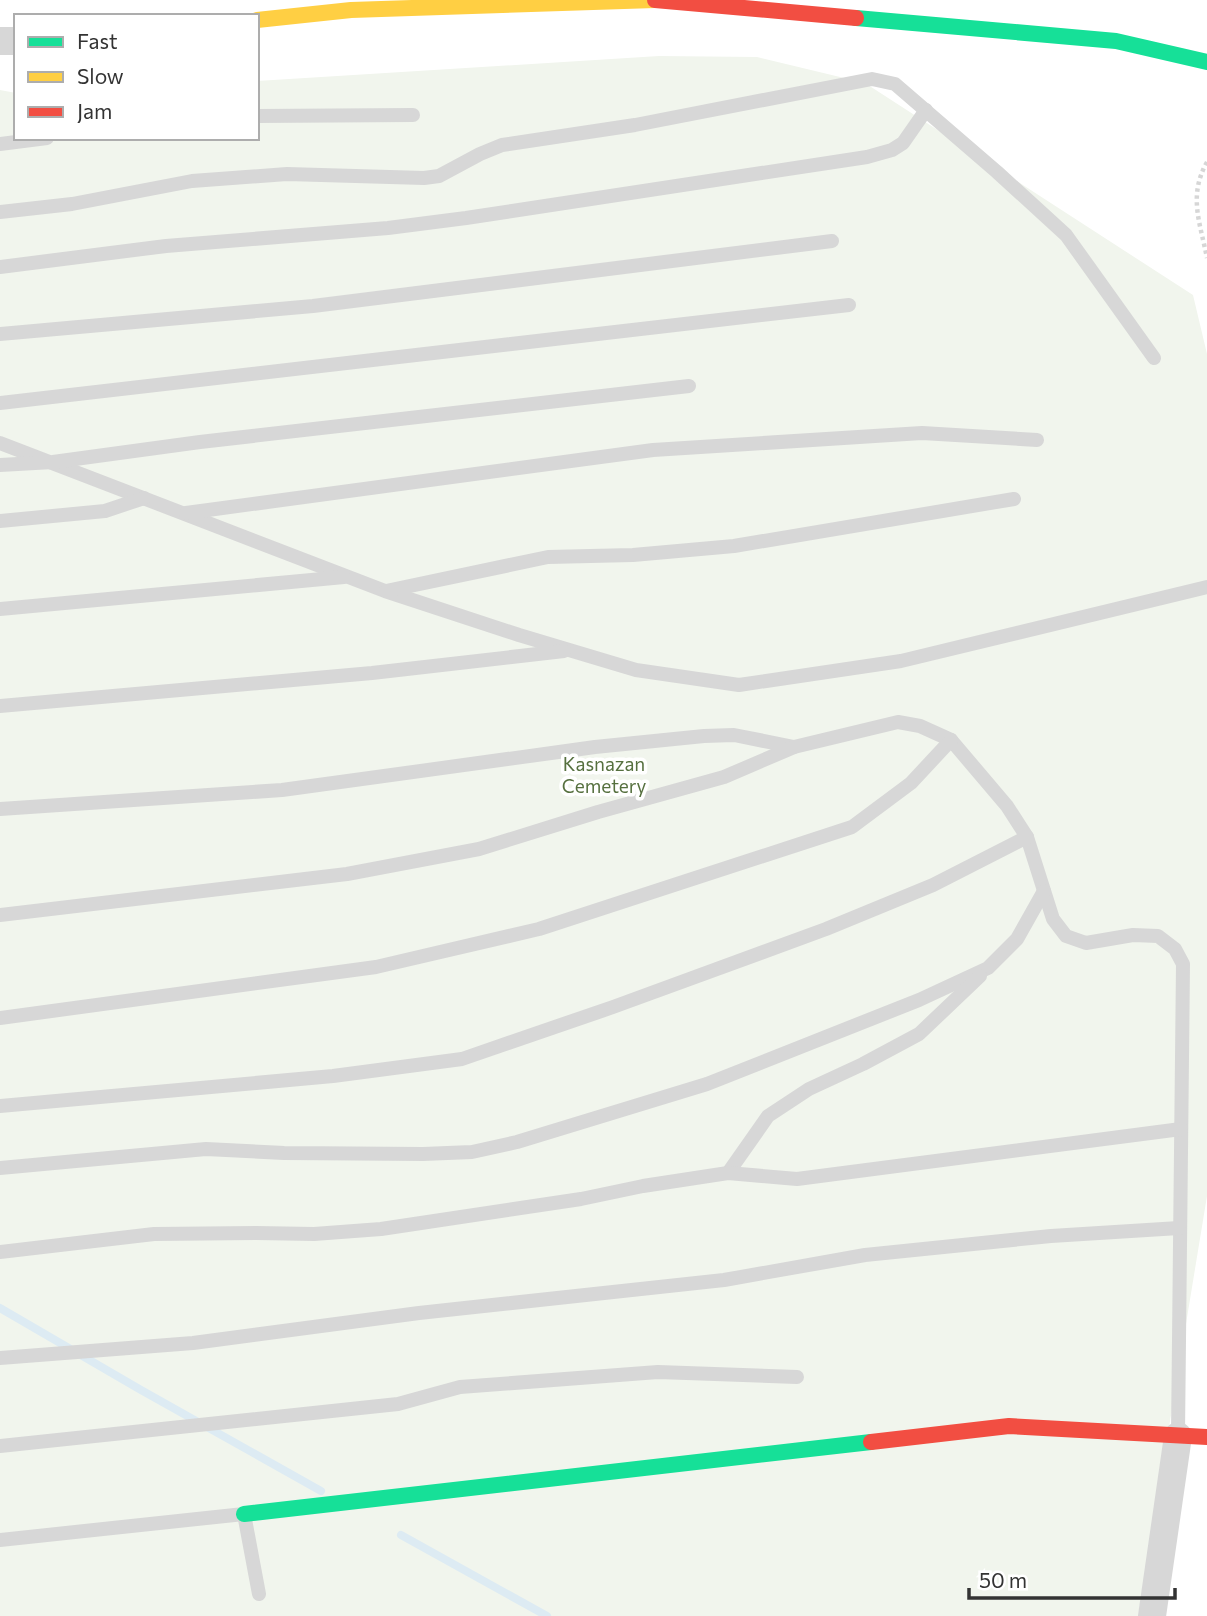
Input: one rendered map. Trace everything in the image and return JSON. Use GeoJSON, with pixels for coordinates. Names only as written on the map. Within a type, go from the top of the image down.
{"type":"FeatureCollection","features":[{"type":"Feature","properties":{"kind":"street"},"geometry":{"type":"LineString","coordinates":[[259,20],[351,10],[654,0],[1116,41],[1207,62]]}},
{"type":"Feature","properties":{"kind":"street"},"geometry":{"type":"LineString","coordinates":[[244,1514],[1009,1426],[1207,1437]]}},
{"type":"Feature","properties":{"kind":"street"},"geometry":{"type":"LineString","coordinates":[[1152,1616],[1178,1436]]}},
{"type":"Feature","properties":{"kind":"lane"},"geometry":{"type":"LineString","coordinates":[[0,212],[72,204],[191,181],[286,174],[424,178],[439,176],[502,145],[635,125],[872,79],[895,84],[998,172],[1066,235],[1154,358]]}},
{"type":"Feature","properties":{"kind":"lane"},"geometry":{"type":"LineString","coordinates":[[0,267],[166,246],[388,228],[867,158],[904,143],[926,110]]}},
{"type":"Feature","properties":{"kind":"lane"},"geometry":{"type":"LineString","coordinates":[[259,117],[413,115]]}},
{"type":"Feature","properties":{"kind":"lane"},"geometry":{"type":"LineString","coordinates":[[0,144],[31,140]]}},
{"type":"Feature","properties":{"kind":"lane"},"geometry":{"type":"LineString","coordinates":[[0,334],[313,306],[832,241]]}},
{"type":"Feature","properties":{"kind":"lane"},"geometry":{"type":"LineString","coordinates":[[0,403],[849,305]]}},
{"type":"Feature","properties":{"kind":"lane"},"geometry":{"type":"LineString","coordinates":[[0,465],[53,462],[200,442],[689,386]]}},
{"type":"Feature","properties":{"kind":"lane"},"geometry":{"type":"LineString","coordinates":[[184,513],[653,450],[922,433],[1037,440]]}},
{"type":"Feature","properties":{"kind":"lane"},"geometry":{"type":"LineString","coordinates":[[0,443],[385,591],[519,635],[636,670],[739,685],[901,662],[1207,587]]}},
{"type":"Feature","properties":{"kind":"lane"},"geometry":{"type":"LineString","coordinates":[[0,521],[104,511],[144,498]]}},
{"type":"Feature","properties":{"kind":"lane"},"geometry":{"type":"LineString","coordinates":[[385,591],[548,557],[633,555],[734,546],[1014,499]]}},
{"type":"Feature","properties":{"kind":"lane"},"geometry":{"type":"LineString","coordinates":[[0,609],[348,577]]}},
{"type":"Feature","properties":{"kind":"lane"},"geometry":{"type":"LineString","coordinates":[[0,706],[372,673],[572,650]]}},
{"type":"Feature","properties":{"kind":"lane"},"geometry":{"type":"LineString","coordinates":[[0,915],[347,874],[479,849],[724,777],[794,747],[898,722],[920,726],[951,740],[1007,806],[1027,838],[1053,919],[1066,936],[1086,943],[1133,935],[1157,936],[1175,949],[1183,964],[1178,1436]]}},
{"type":"Feature","properties":{"kind":"lane"},"geometry":{"type":"LineString","coordinates":[[0,809],[282,790],[595,747],[704,736],[734,736],[794,747]]}},
{"type":"Feature","properties":{"kind":"lane"},"geometry":{"type":"LineString","coordinates":[[0,1018],[376,967],[539,929],[852,827],[911,783],[951,740]]}},
{"type":"Feature","properties":{"kind":"lane"},"geometry":{"type":"LineString","coordinates":[[0,1106],[333,1076],[462,1059],[826,929],[933,885],[1027,838]]}},
{"type":"Feature","properties":{"kind":"lane"},"geometry":{"type":"LineString","coordinates":[[727,1173],[768,1116],[809,1088],[863,1064],[919,1034],[1017,939],[1044,891]]}},
{"type":"Feature","properties":{"kind":"lane"},"geometry":{"type":"LineString","coordinates":[[0,1168],[206,1149],[284,1153],[472,1152],[517,1142],[707,1084],[919,1000],[988,968]]}},
{"type":"Feature","properties":{"kind":"lane"},"geometry":{"type":"LineString","coordinates":[[0,1252],[154,1234],[314,1234],[381,1230],[727,1173],[797,1178],[1181,1129]]}},
{"type":"Feature","properties":{"kind":"lane"},"geometry":{"type":"LineString","coordinates":[[0,1358],[193,1343],[419,1313],[724,1280],[866,1255],[1051,1236],[1179,1228]]}},
{"type":"Feature","properties":{"kind":"lane"},"geometry":{"type":"LineString","coordinates":[[0,1446],[398,1405],[427,1395],[470,1387],[658,1372],[797,1377]]}},
{"type":"Feature","properties":{"kind":"lane"},"geometry":{"type":"LineString","coordinates":[[0,1540],[244,1514],[259,1594]]}},
{"type":"Feature","properties":{"kind":"path"},"geometry":{"type":"LineString","coordinates":[[1207,162],[1197,183],[1196,196],[1207,257]]}},
{"type":"Feature","properties":{"kind":"green space","name":"Kasnazan Cemetery"},"geometry":{"type":"Polygon","coordinates":[[[659,56],[757,57],[865,83],[1193,295],[1207,354],[1207,1196],[1138,1616],[0,1616],[0,90],[14,93],[14,140],[259,140],[259,81],[659,56]]]}},
{"type":"Feature","properties":{"kind":"waterway"},"geometry":{"type":"LineString","coordinates":[[0,1308],[321,1491]]}},
{"type":"Feature","properties":{"kind":"waterway"},"geometry":{"type":"LineString","coordinates":[[401,1535],[547,1616]]}},
{"type":"Feature","properties":{"kind":"traffic: fast"},"geometry":{"type":"LineString","coordinates":[[856,18],[1116,41],[1207,62]]}},
{"type":"Feature","properties":{"kind":"traffic: fast"},"geometry":{"type":"LineString","coordinates":[[244,1514],[871,1442]]}},
{"type":"Feature","properties":{"kind":"traffic: slow"},"geometry":{"type":"LineString","coordinates":[[259,20],[351,10],[655,0]]}},
{"type":"Feature","properties":{"kind":"traffic: jam"},"geometry":{"type":"LineString","coordinates":[[655,0],[856,18]]}},
{"type":"Feature","properties":{"kind":"traffic: jam"},"geometry":{"type":"LineString","coordinates":[[871,1442],[1009,1426],[1207,1437]]}}]}
